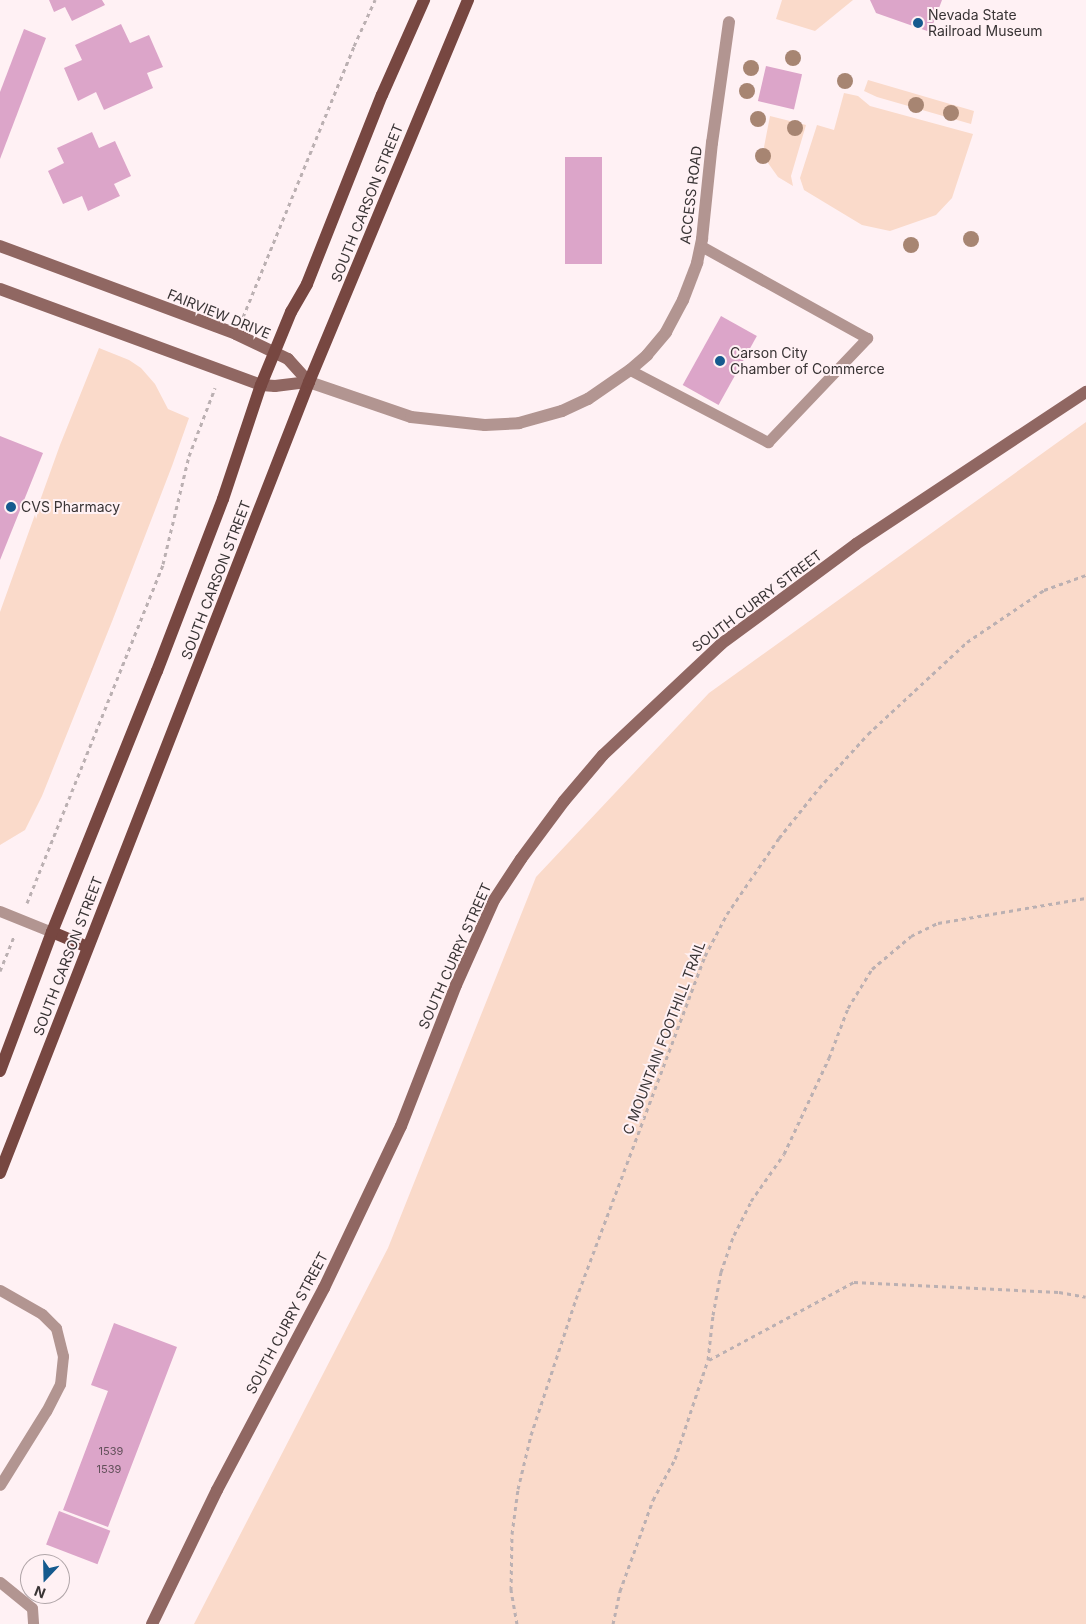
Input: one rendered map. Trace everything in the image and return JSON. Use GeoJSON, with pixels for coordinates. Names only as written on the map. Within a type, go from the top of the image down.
{"type":"FeatureCollection","features":[{"type":"Feature","properties":{"kind":"main road","name":"SOUTH CARSON STREET"},"geometry":{"type":"LineString","coordinates":[[0,1070],[52,932],[220,508],[261,384],[291,312],[307,284],[382,96],[424,0]]}},
{"type":"Feature","properties":{"kind":"main road","name":"SOUTH CARSON STREET"},"geometry":{"type":"LineString","coordinates":[[0,1174],[87,947],[310,382],[468,0]]}},
{"type":"Feature","properties":{"kind":"main road"},"geometry":{"type":"LineString","coordinates":[[52,932],[87,947]]}},
{"type":"Feature","properties":{"kind":"street","name":"ACCESS ROAD"},"geometry":{"type":"LineString","coordinates":[[310,382],[410,417],[485,425],[519,423],[562,412],[588,399],[647,356],[670,324],[683,300],[701,246],[712,143],[729,22]]}},
{"type":"Feature","properties":{"kind":"street","name":"FAIRVIEW DRIVE"},"geometry":{"type":"LineString","coordinates":[[0,246],[236,334],[288,359],[310,382]]}},
{"type":"Feature","properties":{"kind":"street"},"geometry":{"type":"LineString","coordinates":[[0,289],[261,384],[275,386],[310,382]]}},
{"type":"Feature","properties":{"kind":"street","name":"SOUTH CURRY STREET"},"geometry":{"type":"LineString","coordinates":[[152,1624],[216,1490],[329,1279],[401,1126],[456,985],[494,900],[521,859],[564,801],[603,756],[721,644],[856,544],[1086,392]]}},
{"type":"Feature","properties":{"kind":"lane"},"geometry":{"type":"LineString","coordinates":[[630,370],[768,442],[867,338],[701,246]]}},
{"type":"Feature","properties":{"kind":"lane"},"geometry":{"type":"LineString","coordinates":[[0,912],[52,932]]}},
{"type":"Feature","properties":{"kind":"lane"},"geometry":{"type":"LineString","coordinates":[[0,1290],[42,1314],[56,1328],[63,1356],[60,1384],[0,1484]]}},
{"type":"Feature","properties":{"kind":"lane"},"geometry":{"type":"LineString","coordinates":[[0,1582],[32,1608],[33,1624]]}},
{"type":"Feature","properties":{"kind":"path"},"geometry":{"type":"LineString","coordinates":[[254,286],[375,0]]}},
{"type":"Feature","properties":{"kind":"path"},"geometry":{"type":"LineString","coordinates":[[40,871],[163,564],[190,456],[207,407]]}},
{"type":"Feature","properties":{"kind":"path","name":"C MOUNTAIN FOOTHILL TRAIL"},"geometry":{"type":"LineString","coordinates":[[517,1624],[511,1590],[512,1534],[518,1489],[531,1435],[576,1299],[705,956],[727,914],[779,838],[819,788],[868,734],[967,642],[1044,590],[1086,575]]}},
{"type":"Feature","properties":{"kind":"path"},"geometry":{"type":"LineString","coordinates":[[613,1624],[626,1573],[653,1500],[675,1459],[708,1360],[713,1315],[720,1281],[734,1235],[752,1201],[784,1154],[829,1058],[848,1008],[872,969],[911,936],[938,923],[1086,898]]}},
{"type":"Feature","properties":{"kind":"path"},"geometry":{"type":"LineString","coordinates":[[708,1360],[854,1282],[1059,1292],[1086,1297]]}},
{"type":"Feature","properties":{"kind":"shaded area"},"geometry":{"type":"Polygon","coordinates":[[[782,0],[853,0],[815,31],[776,19],[782,0]]]}},
{"type":"Feature","properties":{"kind":"shaded area"},"geometry":{"type":"Polygon","coordinates":[[[868,80],[974,111],[971,124],[877,97],[864,91],[868,80]]]}},
{"type":"Feature","properties":{"kind":"shaded area"},"geometry":{"type":"Polygon","coordinates":[[[844,93],[858,96],[870,106],[973,134],[952,198],[936,215],[890,231],[862,225],[804,190],[800,178],[817,125],[834,130],[844,93]]]}},
{"type":"Feature","properties":{"kind":"shaded area"},"geometry":{"type":"Polygon","coordinates":[[[770,116],[806,125],[791,176],[793,186],[778,177],[768,163],[764,147],[770,116]]]}},
{"type":"Feature","properties":{"kind":"shaded area"},"geometry":{"type":"Polygon","coordinates":[[[99,348],[129,360],[141,368],[155,384],[168,409],[189,418],[113,619],[42,796],[25,830],[0,845],[0,612],[60,445],[99,348]]]}},
{"type":"Feature","properties":{"kind":"shaded area"},"geometry":{"type":"Polygon","coordinates":[[[1086,422],[1086,1624],[194,1624],[388,1248],[536,877],[709,693],[1086,422]]]}},
{"type":"Feature","properties":{"kind":"building"},"geometry":{"type":"Polygon","coordinates":[[[49,0],[102,0],[105,5],[72,21],[65,7],[54,12],[49,0]]]}},
{"type":"Feature","properties":{"kind":"building","name":"Nevada State Railroad Museum"},"geometry":{"type":"Polygon","coordinates":[[[870,0],[942,0],[930,32],[876,13],[870,0]]]}},
{"type":"Feature","properties":{"kind":"building"},"geometry":{"type":"Polygon","coordinates":[[[121,24],[130,43],[149,35],[163,67],[147,73],[153,88],[104,110],[96,92],[78,101],[64,68],[82,60],[75,45],[121,24]]]}},
{"type":"Feature","properties":{"kind":"building"},"geometry":{"type":"Polygon","coordinates":[[[24,29],[46,38],[0,159],[0,92],[24,29]]]}},
{"type":"Feature","properties":{"kind":"building"},"geometry":{"type":"Polygon","coordinates":[[[766,66],[802,74],[794,109],[758,101],[766,66]]]}},
{"type":"Feature","properties":{"kind":"building"},"geometry":{"type":"Polygon","coordinates":[[[92,132],[99,148],[115,141],[131,176],[114,184],[120,196],[88,211],[82,196],[63,204],[48,171],[64,163],[57,148],[92,132]]]}},
{"type":"Feature","properties":{"kind":"building"},"geometry":{"type":"Polygon","coordinates":[[[565,157],[602,157],[602,264],[565,264],[565,157]]]}},
{"type":"Feature","properties":{"kind":"building","name":"Carson City Chamber of Commerce"},"geometry":{"type":"Polygon","coordinates":[[[721,316],[757,336],[719,405],[683,385],[721,316]]]}},
{"type":"Feature","properties":{"kind":"building","name":"CVS Pharmacy"},"geometry":{"type":"Polygon","coordinates":[[[0,436],[43,453],[0,560],[0,436]]]}},
{"type":"Feature","properties":{"kind":"building"},"geometry":{"type":"Polygon","coordinates":[[[114,1323],[177,1347],[108,1527],[63,1510],[108,1391],[91,1385],[114,1323]]]}},
{"type":"Feature","properties":{"kind":"building"},"geometry":{"type":"Polygon","coordinates":[[[59,1511],[110,1531],[97,1564],[46,1545],[59,1511]]]}},
{"type":"Feature","properties":{"kind":"place","name":"Nevada State Railroad Museum"},"geometry":{"type":"Point","coordinates":[918,23]}},
{"type":"Feature","properties":{"kind":"place","name":"Carson City Chamber of Commerce"},"geometry":{"type":"Point","coordinates":[720,361]}},
{"type":"Feature","properties":{"kind":"place","name":"CVS Pharmacy"},"geometry":{"type":"Point","coordinates":[11,507]}}]}
